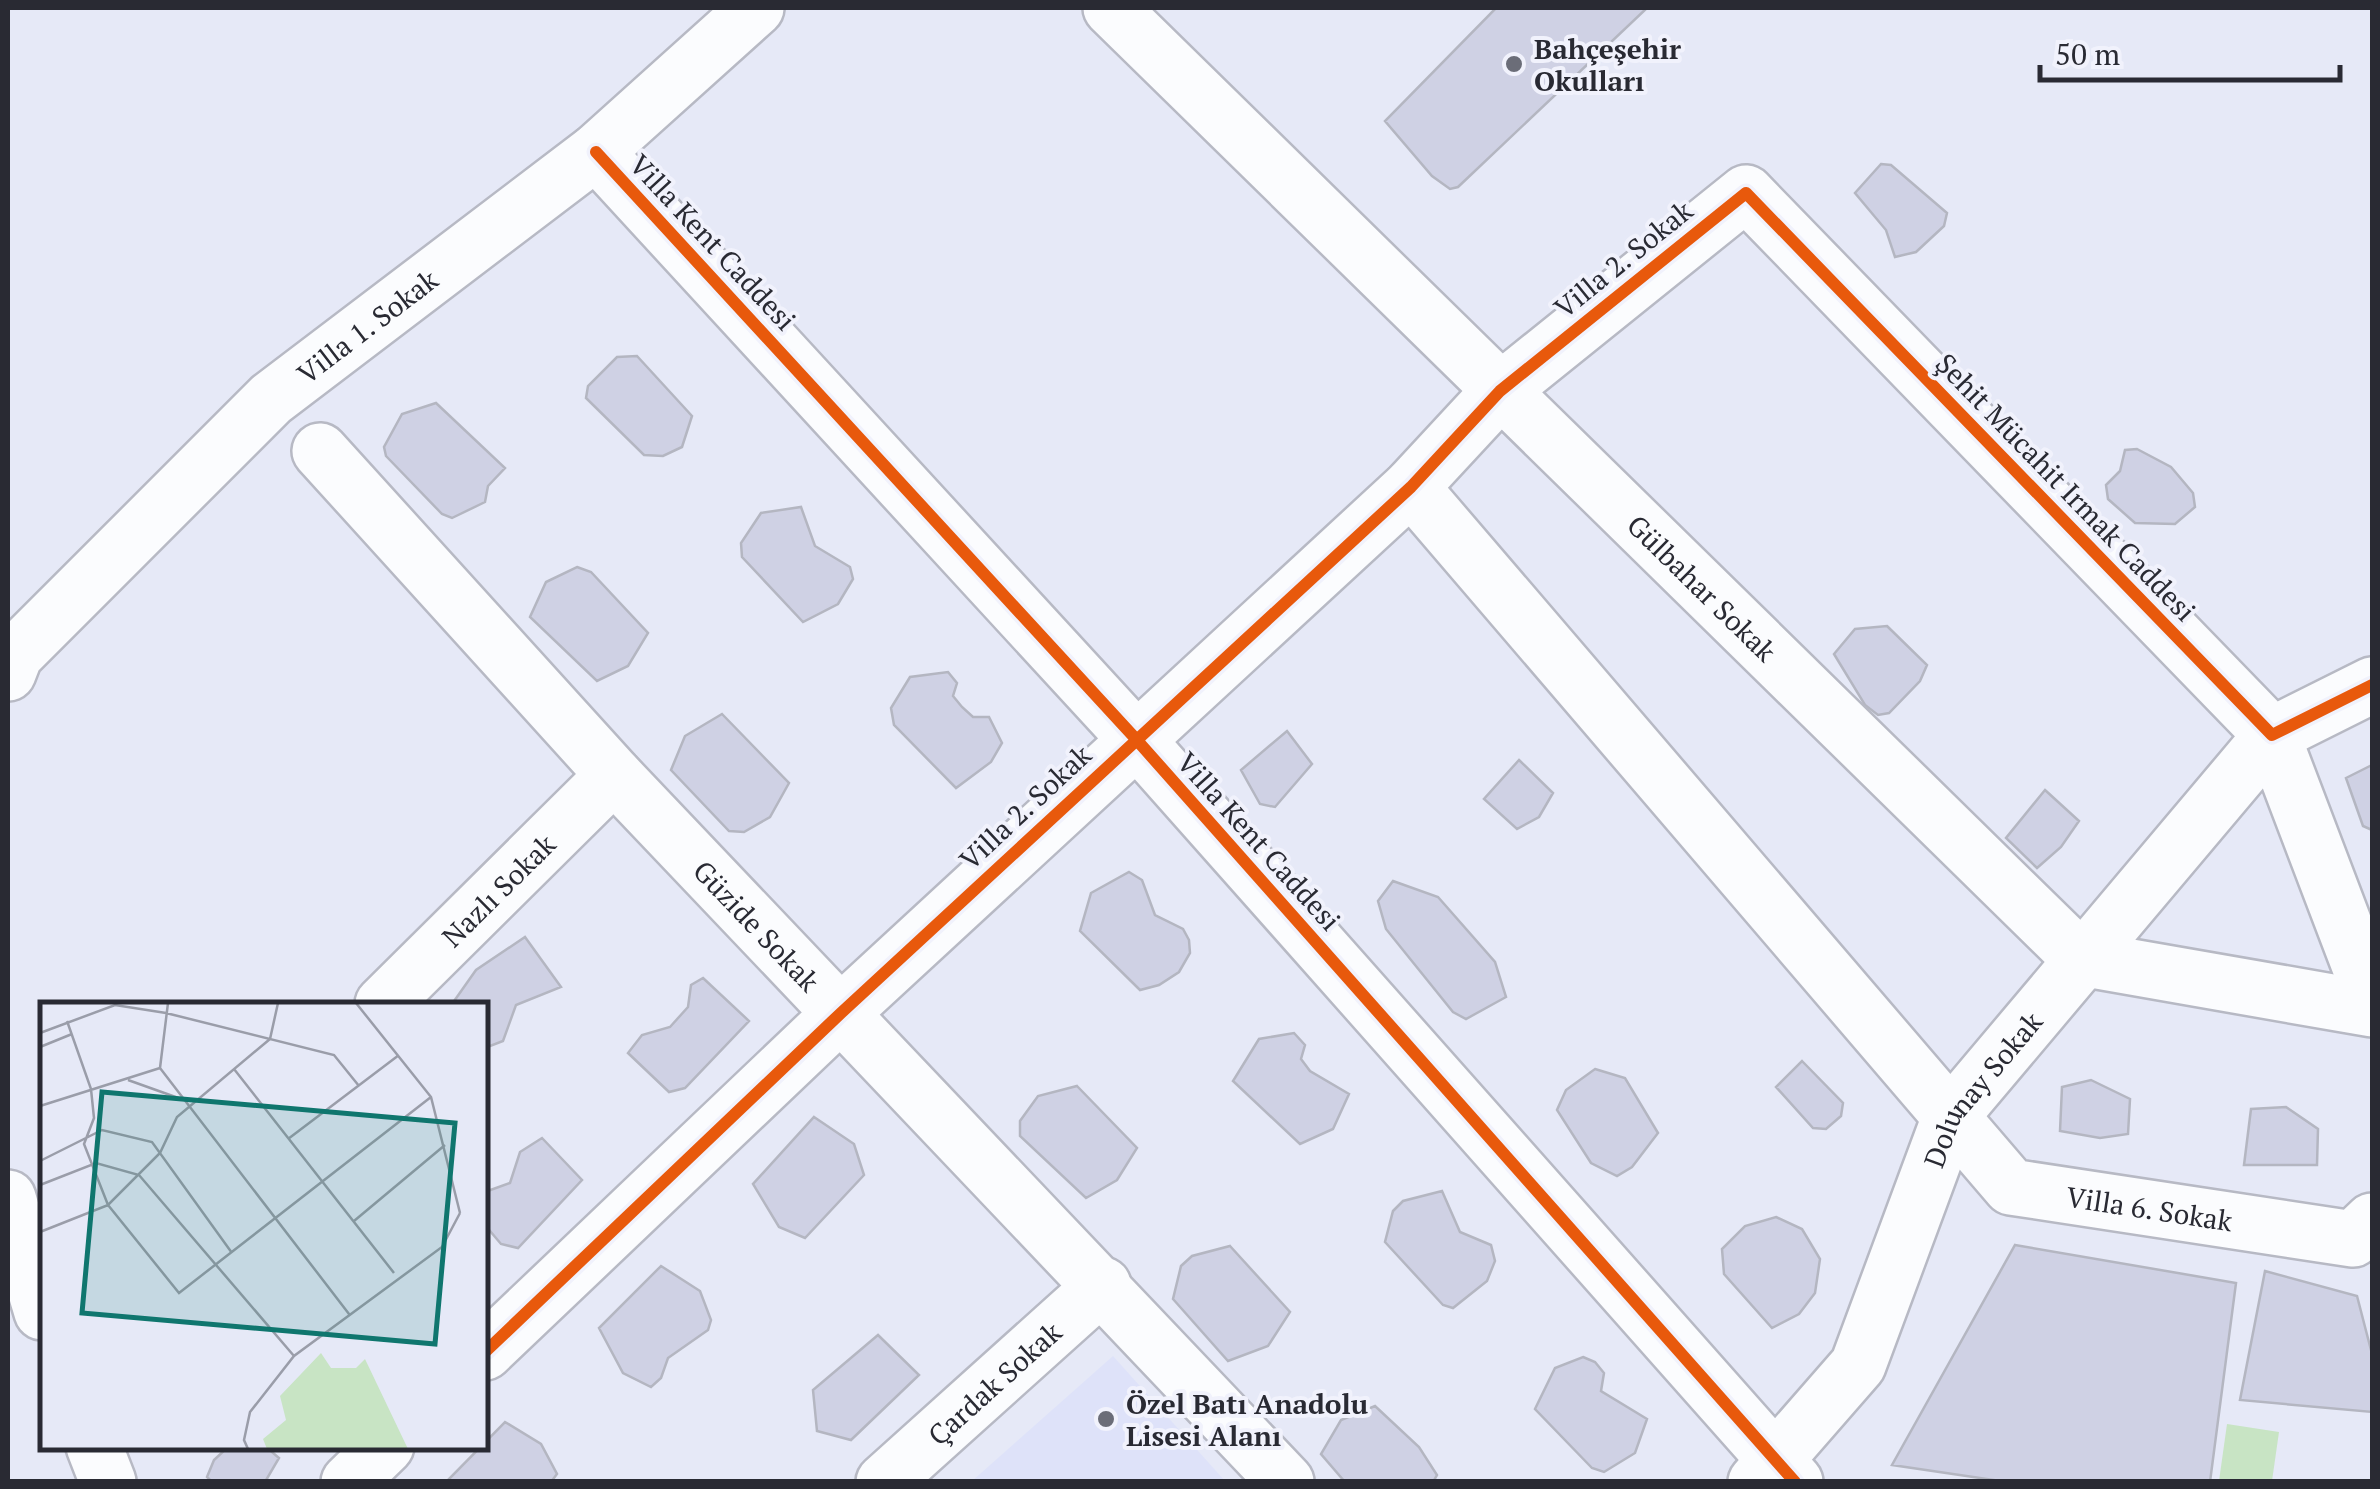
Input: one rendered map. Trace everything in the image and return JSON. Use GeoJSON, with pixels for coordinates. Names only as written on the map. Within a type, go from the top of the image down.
{"type":"FeatureCollection","features":[{"type":"Feature","properties":{"kind":"street","name":"Villa 1. Sokak"},"geometry":{"type":"LineString","coordinates":[[8,672],[15,655],[271,399],[596,152],[756,8]]}},
{"type":"Feature","properties":{"kind":"street","name":"Gülbahar Sokak"},"geometry":{"type":"LineString","coordinates":[[1111,8],[2080,958]]}},
{"type":"Feature","properties":{"kind":"street","name":"Villa Kent Caddesi"},"geometry":{"type":"LineString","coordinates":[[596,152],[1135,738],[1788,1477]]}},
{"type":"Feature","properties":{"kind":"street","name":"Villa 2. Sokak"},"geometry":{"type":"LineString","coordinates":[[488,1349],[841,1012],[1411,487],[1500,390],[1746,193]]}},
{"type":"Feature","properties":{"kind":"street","name":"Şehit Mücahit Irmak Caddesi"},"geometry":{"type":"LineString","coordinates":[[1746,193],[2272,735]]}},
{"type":"Feature","properties":{"kind":"street","name":"Güzide Sokak"},"geometry":{"type":"LineString","coordinates":[[320,451],[614,775],[1286,1482]]}},
{"type":"Feature","properties":{"kind":"street"},"geometry":{"type":"LineString","coordinates":[[1411,487],[1950,1117]]}},
{"type":"Feature","properties":{"kind":"street"},"geometry":{"type":"LineString","coordinates":[[2372,685],[2272,735],[2372,998]]}},
{"type":"Feature","properties":{"kind":"street","name":"Dolunay Sokak"},"geometry":{"type":"LineString","coordinates":[[1788,1477],[1858,1365],[1950,1117],[2080,958],[2272,735]]}},
{"type":"Feature","properties":{"kind":"street","name":"Nazlı Sokak"},"geometry":{"type":"LineString","coordinates":[[385,1002],[614,775]]}},
{"type":"Feature","properties":{"kind":"street"},"geometry":{"type":"LineString","coordinates":[[2080,958],[2372,1009]]}},
{"type":"Feature","properties":{"kind":"street","name":"Villa 6. Sokak"},"geometry":{"type":"LineString","coordinates":[[1950,1117],[2011,1187],[2353,1239],[2372,1221]]}},
{"type":"Feature","properties":{"kind":"street"},"geometry":{"type":"LineString","coordinates":[[8,1198],[40,1305]]}},
{"type":"Feature","properties":{"kind":"street","name":"Çardak Sokak"},"geometry":{"type":"LineString","coordinates":[[884,1482],[1102,1285]]}},
{"type":"Feature","properties":{"kind":"street"},"geometry":{"type":"LineString","coordinates":[[95,1449],[108,1482]]}},
{"type":"Feature","properties":{"kind":"street"},"geometry":{"type":"LineString","coordinates":[[349,1482],[383,1449]]}},
{"type":"Feature","properties":{"kind":"shaded area","name":"Özel Batı Anadolu Lisesi Alanı"},"geometry":{"type":"Polygon","coordinates":[[[1113,1356],[1225,1481],[972,1481],[1113,1356]]]}},
{"type":"Feature","properties":{"kind":"green space"},"geometry":{"type":"Polygon","coordinates":[[[2227,1424],[2279,1432],[2272,1481],[2219,1481],[2227,1424]]]}},
{"type":"Feature","properties":{"kind":"building","name":"Bahçeşehir Okulları"},"geometry":{"type":"Polygon","coordinates":[[[1496,8],[1647,8],[1458,187],[1450,189],[1432,176],[1385,121],[1496,8]]]}},
{"type":"Feature","properties":{"kind":"building"},"geometry":{"type":"Polygon","coordinates":[[[1881,164],[1891,165],[1947,213],[1944,226],[1916,252],[1895,257],[1886,230],[1855,193],[1881,164]]]}},
{"type":"Feature","properties":{"kind":"building"},"geometry":{"type":"Polygon","coordinates":[[[637,356],[692,416],[682,447],[663,456],[644,455],[586,398],[588,386],[617,357],[637,356]]]}},
{"type":"Feature","properties":{"kind":"building"},"geometry":{"type":"Polygon","coordinates":[[[436,403],[505,468],[488,486],[485,502],[452,518],[442,514],[386,456],[384,447],[402,414],[436,403]]]}},
{"type":"Feature","properties":{"kind":"building"},"geometry":{"type":"Polygon","coordinates":[[[2137,449],[2171,467],[2193,493],[2195,507],[2175,524],[2135,523],[2108,499],[2106,485],[2120,471],[2125,450],[2137,449]]]}},
{"type":"Feature","properties":{"kind":"building"},"geometry":{"type":"Polygon","coordinates":[[[801,507],[815,546],[850,567],[853,579],[838,604],[803,622],[742,557],[741,543],[761,513],[801,507]]]}},
{"type":"Feature","properties":{"kind":"building"},"geometry":{"type":"Polygon","coordinates":[[[577,567],[591,572],[648,633],[628,666],[597,681],[530,617],[546,582],[577,567]]]}},
{"type":"Feature","properties":{"kind":"building"},"geometry":{"type":"Polygon","coordinates":[[[1887,626],[1927,665],[1920,681],[1889,713],[1878,715],[1865,705],[1834,654],[1855,629],[1887,626]]]}},
{"type":"Feature","properties":{"kind":"building"},"geometry":{"type":"Polygon","coordinates":[[[948,672],[957,683],[953,696],[973,717],[989,717],[1002,743],[991,762],[956,788],[894,725],[891,708],[910,677],[948,672]]]}},
{"type":"Feature","properties":{"kind":"building"},"geometry":{"type":"Polygon","coordinates":[[[722,714],[789,783],[770,817],[744,832],[729,831],[671,770],[685,736],[722,714]]]}},
{"type":"Feature","properties":{"kind":"building"},"geometry":{"type":"Polygon","coordinates":[[[1287,731],[1312,764],[1275,807],[1260,804],[1241,770],[1287,731]]]}},
{"type":"Feature","properties":{"kind":"building"},"geometry":{"type":"Polygon","coordinates":[[[1519,760],[1553,793],[1539,817],[1517,829],[1484,799],[1519,760]]]}},
{"type":"Feature","properties":{"kind":"building"},"geometry":{"type":"Polygon","coordinates":[[[2372,765],[2372,830],[2363,826],[2346,778],[2372,765]]]}},
{"type":"Feature","properties":{"kind":"building"},"geometry":{"type":"Polygon","coordinates":[[[2045,790],[2079,821],[2061,847],[2037,868],[2006,838],[2045,790]]]}},
{"type":"Feature","properties":{"kind":"building"},"geometry":{"type":"Polygon","coordinates":[[[1129,872],[1142,880],[1155,915],[1183,929],[1189,940],[1190,953],[1179,972],[1159,985],[1140,990],[1080,931],[1091,893],[1129,872]]]}},
{"type":"Feature","properties":{"kind":"building"},"geometry":{"type":"Polygon","coordinates":[[[1393,881],[1438,897],[1495,962],[1506,997],[1466,1019],[1453,1012],[1386,929],[1378,901],[1393,881]]]}},
{"type":"Feature","properties":{"kind":"building"},"geometry":{"type":"Polygon","coordinates":[[[525,937],[561,987],[516,1005],[503,1041],[488,1047],[488,1002],[453,1002],[476,970],[525,937]]]}},
{"type":"Feature","properties":{"kind":"building"},"geometry":{"type":"Polygon","coordinates":[[[703,978],[749,1021],[685,1088],[669,1092],[628,1053],[642,1035],[670,1027],[688,1007],[691,985],[703,978]]]}},
{"type":"Feature","properties":{"kind":"building"},"geometry":{"type":"Polygon","coordinates":[[[1294,1033],[1305,1045],[1301,1059],[1310,1071],[1349,1094],[1333,1129],[1300,1144],[1233,1081],[1259,1039],[1294,1033]]]}},
{"type":"Feature","properties":{"kind":"building"},"geometry":{"type":"Polygon","coordinates":[[[1802,1061],[1843,1103],[1841,1116],[1826,1129],[1813,1128],[1776,1087],[1802,1061]]]}},
{"type":"Feature","properties":{"kind":"building"},"geometry":{"type":"Polygon","coordinates":[[[1595,1069],[1625,1078],[1658,1133],[1632,1167],[1617,1176],[1591,1163],[1557,1110],[1566,1090],[1595,1069]]]}},
{"type":"Feature","properties":{"kind":"building"},"geometry":{"type":"Polygon","coordinates":[[[2091,1080],[2130,1099],[2128,1134],[2100,1138],[2060,1131],[2062,1087],[2091,1080]]]}},
{"type":"Feature","properties":{"kind":"building"},"geometry":{"type":"Polygon","coordinates":[[[1077,1086],[1137,1148],[1117,1180],[1086,1198],[1020,1136],[1020,1121],[1038,1096],[1077,1086]]]}},
{"type":"Feature","properties":{"kind":"building"},"geometry":{"type":"Polygon","coordinates":[[[2286,1107],[2318,1129],[2317,1165],[2244,1165],[2251,1109],[2286,1107]]]}},
{"type":"Feature","properties":{"kind":"building"},"geometry":{"type":"Polygon","coordinates":[[[814,1117],[854,1144],[864,1175],[805,1238],[779,1227],[753,1184],[814,1117]]]}},
{"type":"Feature","properties":{"kind":"building"},"geometry":{"type":"Polygon","coordinates":[[[542,1138],[582,1180],[518,1248],[501,1244],[488,1229],[488,1191],[510,1183],[520,1152],[542,1138]]]}},
{"type":"Feature","properties":{"kind":"building"},"geometry":{"type":"Polygon","coordinates":[[[1442,1191],[1460,1232],[1491,1245],[1495,1261],[1487,1281],[1453,1308],[1443,1305],[1385,1242],[1393,1211],[1403,1201],[1442,1191]]]}},
{"type":"Feature","properties":{"kind":"building"},"geometry":{"type":"Polygon","coordinates":[[[1776,1217],[1802,1229],[1820,1259],[1815,1293],[1799,1314],[1772,1328],[1724,1274],[1722,1249],[1745,1226],[1776,1217]]]}},
{"type":"Feature","properties":{"kind":"building"},"geometry":{"type":"Polygon","coordinates":[[[2015,1245],[2236,1283],[2210,1482],[2007,1482],[1892,1465],[2015,1245]]]}},
{"type":"Feature","properties":{"kind":"building"},"geometry":{"type":"Polygon","coordinates":[[[1230,1246],[1290,1312],[1268,1346],[1228,1361],[1173,1299],[1181,1266],[1192,1256],[1230,1246]]]}},
{"type":"Feature","properties":{"kind":"building"},"geometry":{"type":"Polygon","coordinates":[[[661,1266],[700,1291],[711,1320],[708,1330],[668,1358],[661,1378],[651,1387],[623,1373],[599,1328],[661,1266]]]}},
{"type":"Feature","properties":{"kind":"building"},"geometry":{"type":"Polygon","coordinates":[[[2265,1271],[2357,1296],[2372,1354],[2372,1412],[2240,1400],[2265,1271]]]}},
{"type":"Feature","properties":{"kind":"building"},"geometry":{"type":"Polygon","coordinates":[[[878,1335],[919,1375],[851,1440],[817,1431],[813,1390],[878,1335]]]}},
{"type":"Feature","properties":{"kind":"building"},"geometry":{"type":"Polygon","coordinates":[[[1583,1357],[1595,1362],[1604,1373],[1601,1391],[1647,1419],[1635,1453],[1604,1472],[1592,1468],[1535,1409],[1555,1368],[1583,1357]]]}},
{"type":"Feature","properties":{"kind":"building"},"geometry":{"type":"Polygon","coordinates":[[[1375,1406],[1419,1447],[1437,1475],[1433,1482],[1345,1482],[1321,1454],[1341,1420],[1375,1406]]]}},
{"type":"Feature","properties":{"kind":"building"},"geometry":{"type":"Polygon","coordinates":[[[505,1422],[541,1444],[557,1474],[551,1482],[446,1482],[478,1449],[488,1449],[488,1439],[505,1422]]]}},
{"type":"Feature","properties":{"kind":"building"},"geometry":{"type":"Polygon","coordinates":[[[226,1449],[268,1449],[279,1458],[265,1482],[212,1482],[207,1477],[214,1460],[226,1449]]]}},
{"type":"Feature","properties":{"kind":"cycle path"},"geometry":{"type":"LineString","coordinates":[[596,152],[1135,738],[1795,1482]]}},
{"type":"Feature","properties":{"kind":"cycle path"},"geometry":{"type":"LineString","coordinates":[[488,1349],[841,1013],[1411,487],[1500,391],[1746,193],[2272,735],[2372,685]]}},
{"type":"Feature","properties":{"kind":"place","name":"Bahçeşehir Okulları"},"geometry":{"type":"Point","coordinates":[1514,64]}},
{"type":"Feature","properties":{"kind":"place","name":"Özel Batı Anadolu Lisesi Alanı"},"geometry":{"type":"Point","coordinates":[1106,1419]}}]}
